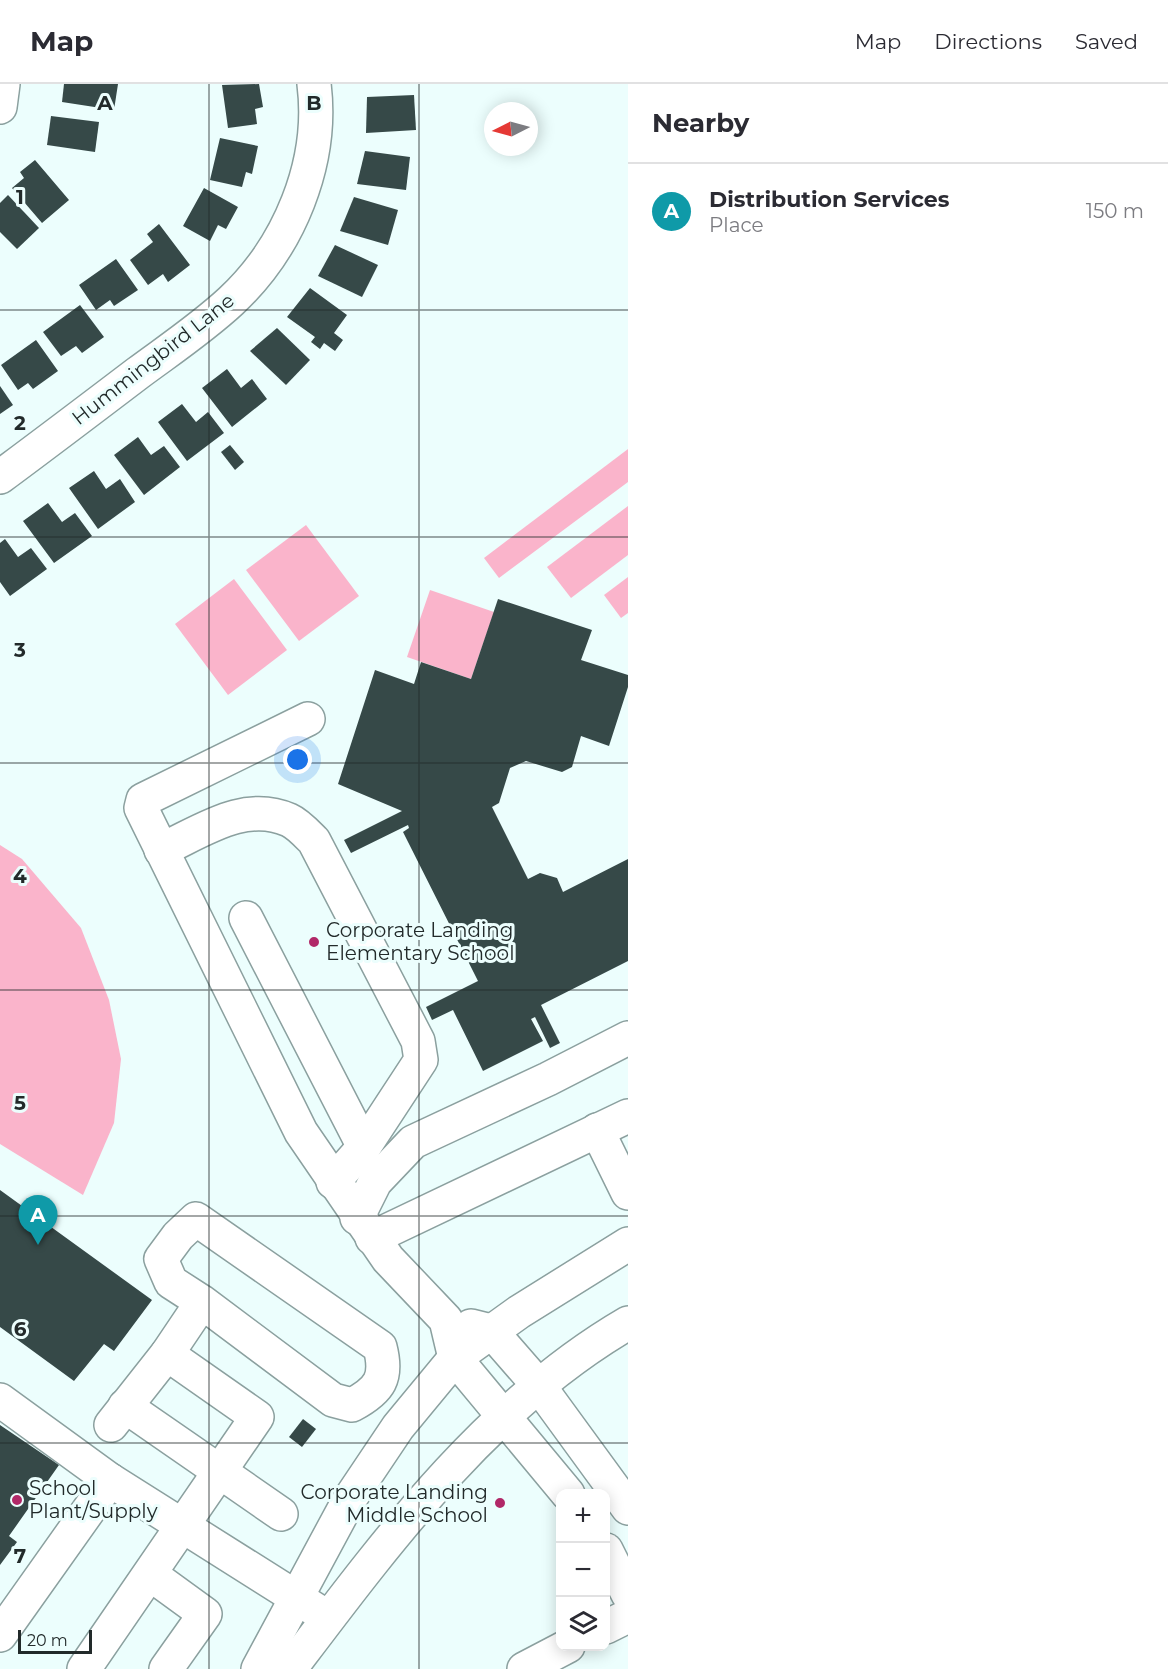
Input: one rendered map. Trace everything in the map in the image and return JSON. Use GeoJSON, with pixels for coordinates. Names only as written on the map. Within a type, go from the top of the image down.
{"type":"FeatureCollection","features":[{"type":"Feature","properties":{"kind":"street"},"geometry":{"type":"LineString","coordinates":[[0,107],[3,84]]}},
{"type":"Feature","properties":{"kind":"street","name":"Hummingbird Lane"},"geometry":{"type":"LineString","coordinates":[[0,477],[214,315],[253,277],[292,217],[303,187],[312,149],[314,84]]}},
{"type":"Feature","properties":{"kind":"street"},"geometry":{"type":"LineString","coordinates":[[308,719],[143,801],[141,808],[286,1106],[333,1182],[388,1258],[446,1320],[455,1358],[565,1489]]}},
{"type":"Feature","properties":{"kind":"street"},"geometry":{"type":"LineString","coordinates":[[161,850],[236,815],[255,812],[290,820],[314,841],[418,1041],[421,1060],[364,1147],[333,1182]]}},
{"type":"Feature","properties":{"kind":"street"},"geometry":{"type":"LineString","coordinates":[[246,918],[364,1147]]}},
{"type":"Feature","properties":{"kind":"street"},"geometry":{"type":"LineString","coordinates":[[365,1228],[375,1182],[412,1142],[548,1079],[628,1038]]}},
{"type":"Feature","properties":{"kind":"street"},"geometry":{"type":"LineString","coordinates":[[365,1228],[628,1116]]}},
{"type":"Feature","properties":{"kind":"street"},"geometry":{"type":"LineString","coordinates":[[597,1130],[628,1193]]}},
{"type":"Feature","properties":{"kind":"street"},"geometry":{"type":"LineString","coordinates":[[196,1219],[380,1347],[385,1366],[378,1384],[370,1396],[352,1406],[333,1400],[202,1302],[171,1282],[161,1259],[178,1236],[196,1219]]}},
{"type":"Feature","properties":{"kind":"street"},"geometry":{"type":"LineString","coordinates":[[258,1669],[349,1500],[384,1446],[455,1358],[491,1331],[597,1261],[628,1244]]}},
{"type":"Feature","properties":{"kind":"street"},"geometry":{"type":"LineString","coordinates":[[202,1302],[167,1354],[118,1415],[220,1472],[281,1514]]}},
{"type":"Feature","properties":{"kind":"street"},"geometry":{"type":"LineString","coordinates":[[446,1320],[491,1331],[539,1386],[628,1508]]}},
{"type":"Feature","properties":{"kind":"street"},"geometry":{"type":"LineString","coordinates":[[290,1669],[377,1555],[477,1442],[539,1386],[597,1342],[628,1323]]}},
{"type":"Feature","properties":{"kind":"street"},"geometry":{"type":"LineString","coordinates":[[84,1669],[257,1417],[167,1354]]}},
{"type":"Feature","properties":{"kind":"street"},"geometry":{"type":"LineString","coordinates":[[0,1400],[110,1480],[328,1617]]}},
{"type":"Feature","properties":{"kind":"street"},"geometry":{"type":"LineString","coordinates":[[0,1635],[110,1480]]}},
{"type":"Feature","properties":{"kind":"street"},"geometry":{"type":"LineString","coordinates":[[610,1558],[628,1594]]}},
{"type":"Feature","properties":{"kind":"street"},"geometry":{"type":"LineString","coordinates":[[150,1574],[205,1614],[166,1669]]}},
{"type":"Feature","properties":{"kind":"street"},"geometry":{"type":"LineString","coordinates":[[610,1625],[628,1616]]}},
{"type":"Feature","properties":{"kind":"street"},"geometry":{"type":"LineString","coordinates":[[524,1669],[560,1651]]}},
{"type":"Feature","properties":{"kind":"shaded area"},"geometry":{"type":"Polygon","coordinates":[[[628,449],[628,482],[499,578],[484,558],[628,449]]]}},
{"type":"Feature","properties":{"kind":"shaded area"},"geometry":{"type":"Polygon","coordinates":[[[628,506],[628,555],[571,598],[547,567],[628,506]]]}},
{"type":"Feature","properties":{"kind":"shaded area"},"geometry":{"type":"Polygon","coordinates":[[[306,525],[359,596],[299,641],[246,570],[306,525]]]}},
{"type":"Feature","properties":{"kind":"shaded area"},"geometry":{"type":"Polygon","coordinates":[[[628,577],[628,613],[621,618],[604,595],[628,577]]]}},
{"type":"Feature","properties":{"kind":"shaded area"},"geometry":{"type":"Polygon","coordinates":[[[234,579],[287,650],[228,695],[175,624],[234,579]]]}},
{"type":"Feature","properties":{"kind":"shaded area"},"geometry":{"type":"Polygon","coordinates":[[[430,590],[494,612],[471,679],[407,657],[430,590]]]}},
{"type":"Feature","properties":{"kind":"shaded area"},"geometry":{"type":"Polygon","coordinates":[[[0,845],[22,859],[81,928],[109,1000],[121,1059],[114,1123],[83,1195],[0,1144],[0,845]]]}},
{"type":"Feature","properties":{"kind":"building"},"geometry":{"type":"Polygon","coordinates":[[[64,84],[118,84],[114,110],[62,102],[64,84]]]}},
{"type":"Feature","properties":{"kind":"building"},"geometry":{"type":"Polygon","coordinates":[[[259,84],[263,107],[255,109],[257,124],[228,128],[222,85],[259,84]]]}},
{"type":"Feature","properties":{"kind":"building"},"geometry":{"type":"Polygon","coordinates":[[[414,95],[416,130],[366,133],[367,97],[414,95]]]}},
{"type":"Feature","properties":{"kind":"building"},"geometry":{"type":"Polygon","coordinates":[[[51,116],[99,122],[95,152],[47,145],[51,116]]]}},
{"type":"Feature","properties":{"kind":"building"},"geometry":{"type":"Polygon","coordinates":[[[220,138],[258,146],[252,174],[246,172],[242,187],[210,180],[220,138]]]}},
{"type":"Feature","properties":{"kind":"building"},"geometry":{"type":"Polygon","coordinates":[[[365,151],[410,157],[406,190],[357,184],[365,151]]]}},
{"type":"Feature","properties":{"kind":"building"},"geometry":{"type":"Polygon","coordinates":[[[35,160],[69,200],[42,223],[12,188],[24,178],[20,172],[35,160]]]}},
{"type":"Feature","properties":{"kind":"building"},"geometry":{"type":"Polygon","coordinates":[[[204,188],[238,207],[226,229],[218,225],[210,241],[183,226],[204,188]]]}},
{"type":"Feature","properties":{"kind":"building"},"geometry":{"type":"Polygon","coordinates":[[[8,195],[39,228],[17,249],[0,232],[0,203],[8,195]]]}},
{"type":"Feature","properties":{"kind":"building"},"geometry":{"type":"Polygon","coordinates":[[[354,197],[398,210],[388,245],[340,231],[354,197]]]}},
{"type":"Feature","properties":{"kind":"building"},"geometry":{"type":"Polygon","coordinates":[[[159,224],[190,265],[168,282],[163,274],[148,285],[130,260],[153,242],[147,234],[159,224]]]}},
{"type":"Feature","properties":{"kind":"building"},"geometry":{"type":"Polygon","coordinates":[[[335,245],[378,265],[362,297],[318,276],[335,245]]]}},
{"type":"Feature","properties":{"kind":"building"},"geometry":{"type":"Polygon","coordinates":[[[116,259],[138,290],[114,306],[110,300],[96,310],[79,285],[116,259]]]}},
{"type":"Feature","properties":{"kind":"building"},"geometry":{"type":"Polygon","coordinates":[[[310,288],[347,315],[334,333],[343,340],[335,351],[324,343],[320,349],[311,342],[315,337],[287,317],[310,288]]]}},
{"type":"Feature","properties":{"kind":"building"},"geometry":{"type":"Polygon","coordinates":[[[80,305],[104,337],[82,353],[76,346],[61,356],[43,332],[80,305]]]}},
{"type":"Feature","properties":{"kind":"building"},"geometry":{"type":"Polygon","coordinates":[[[277,328],[310,360],[286,385],[250,351],[277,328]]]}},
{"type":"Feature","properties":{"kind":"building"},"geometry":{"type":"Polygon","coordinates":[[[36,340],[58,371],[33,389],[28,383],[18,390],[1,365],[36,340]]]}},
{"type":"Feature","properties":{"kind":"building"},"geometry":{"type":"Polygon","coordinates":[[[227,369],[241,388],[252,379],[267,399],[232,427],[202,388],[227,369]]]}},
{"type":"Feature","properties":{"kind":"building"},"geometry":{"type":"Polygon","coordinates":[[[0,386],[13,405],[0,414],[0,386]]]}},
{"type":"Feature","properties":{"kind":"building"},"geometry":{"type":"Polygon","coordinates":[[[182,404],[196,422],[208,412],[224,433],[187,461],[158,422],[182,404]]]}},
{"type":"Feature","properties":{"kind":"building"},"geometry":{"type":"Polygon","coordinates":[[[138,437],[151,455],[164,446],[180,467],[144,495],[114,455],[138,437]]]}},
{"type":"Feature","properties":{"kind":"building"},"geometry":{"type":"Polygon","coordinates":[[[230,445],[244,462],[235,470],[221,452],[230,445]]]}},
{"type":"Feature","properties":{"kind":"building"},"geometry":{"type":"Polygon","coordinates":[[[94,471],[106,489],[120,479],[135,502],[98,529],[69,488],[94,471]]]}},
{"type":"Feature","properties":{"kind":"building"},"geometry":{"type":"Polygon","coordinates":[[[48,503],[62,522],[75,513],[92,536],[54,563],[23,521],[48,503]]]}},
{"type":"Feature","properties":{"kind":"building"},"geometry":{"type":"Polygon","coordinates":[[[5,539],[18,557],[31,548],[47,569],[10,596],[0,582],[0,543],[5,539]]]}},
{"type":"Feature","properties":{"kind":"building","name":"Corporate Landing Elementary School"},"geometry":{"type":"Polygon","coordinates":[[[498,599],[592,630],[581,660],[628,675],[628,687],[609,746],[581,736],[572,767],[562,772],[526,761],[510,768],[499,803],[492,807],[528,879],[540,873],[557,878],[563,892],[628,859],[628,961],[541,1005],[560,1043],[550,1048],[535,1017],[531,1019],[543,1041],[483,1071],[453,1010],[432,1020],[426,1007],[478,981],[403,832],[409,828],[408,825],[351,853],[344,840],[402,811],[338,784],[375,670],[414,684],[421,662],[471,679],[498,599]]]}},
{"type":"Feature","properties":{"kind":"building"},"geometry":{"type":"Polygon","coordinates":[[[0,1190],[152,1300],[114,1351],[104,1344],[74,1381],[0,1327],[0,1190]]]}},
{"type":"Feature","properties":{"kind":"building"},"geometry":{"type":"Polygon","coordinates":[[[303,1419],[316,1429],[302,1447],[289,1437],[303,1419]]]}},
{"type":"Feature","properties":{"kind":"building","name":"School Plant/Supply"},"geometry":{"type":"Polygon","coordinates":[[[0,1425],[59,1465],[9,1536],[17,1542],[0,1565],[0,1425]]]}},
{"type":"Feature","properties":{"kind":"place","name":"Corporate Landing Elementary School"},"geometry":{"type":"Point","coordinates":[314,942]}},
{"type":"Feature","properties":{"kind":"place","name":"Distribution Services"},"geometry":{"type":"Point","coordinates":[38,1245]}},
{"type":"Feature","properties":{"kind":"place","name":"School Plant/Supply"},"geometry":{"type":"Point","coordinates":[17,1500]}},
{"type":"Feature","properties":{"kind":"place","name":"Corporate Landing Middle School"},"geometry":{"type":"Point","coordinates":[500,1503]}}]}
